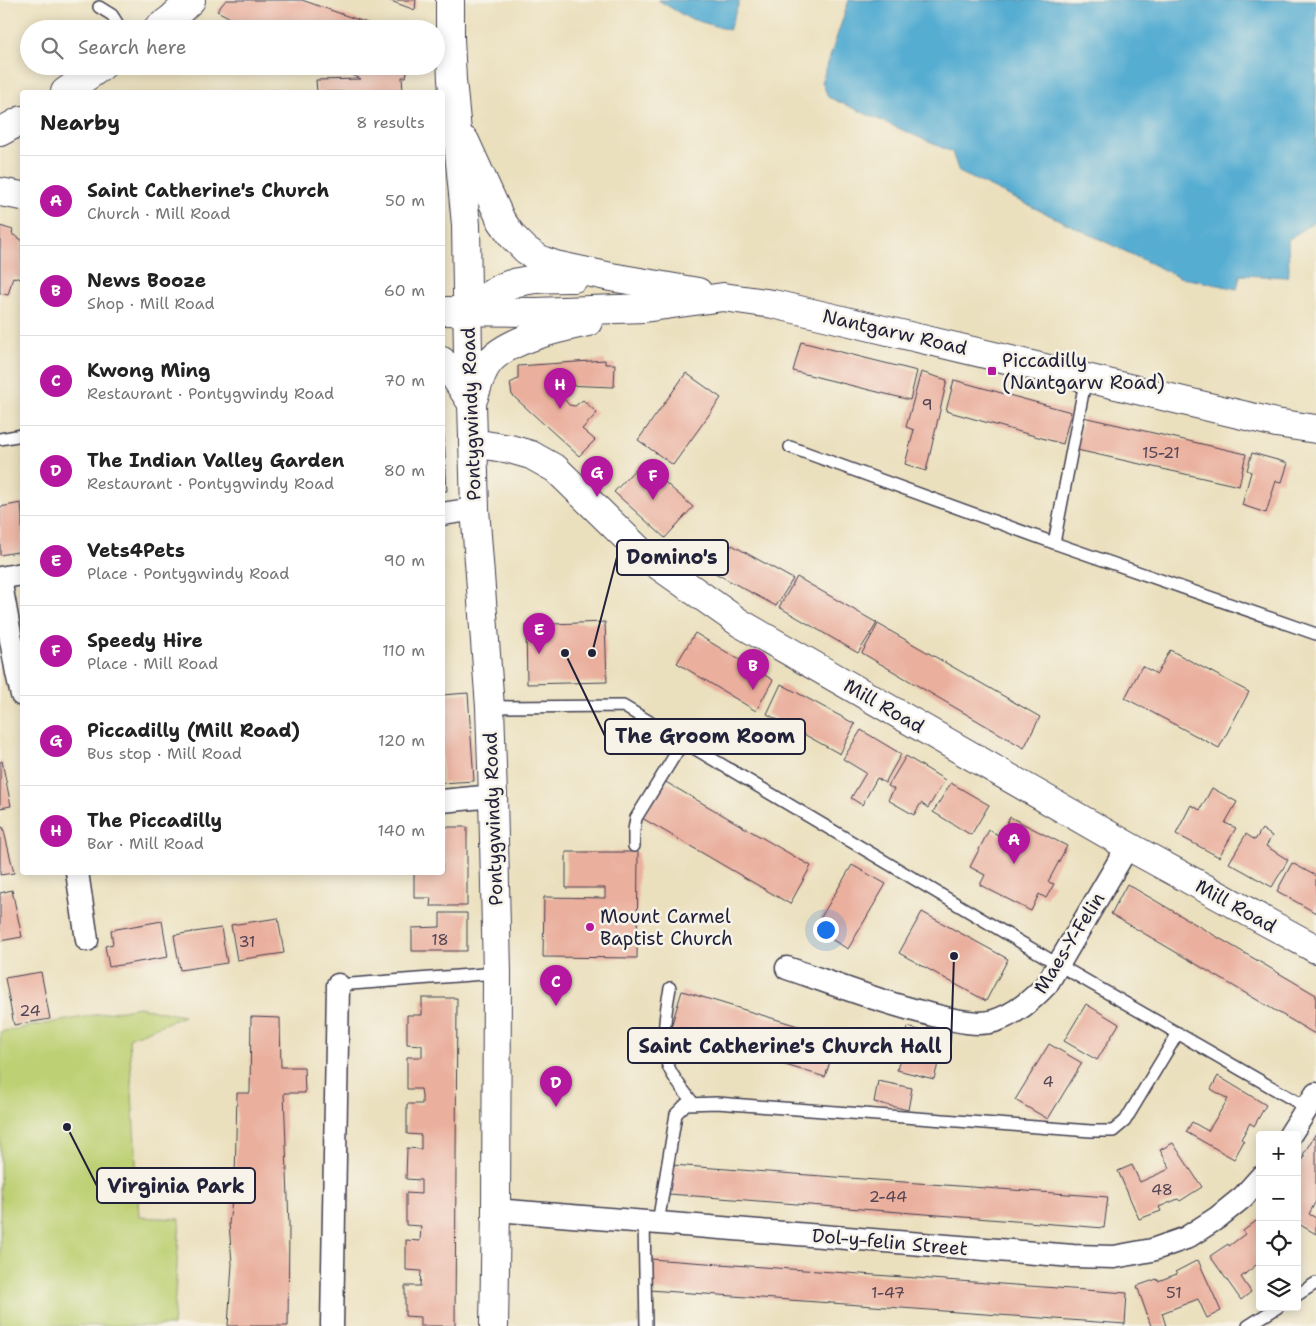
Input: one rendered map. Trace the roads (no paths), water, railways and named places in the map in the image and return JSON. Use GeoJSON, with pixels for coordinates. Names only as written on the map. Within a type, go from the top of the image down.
{"type":"FeatureCollection","features":[{"type":"Feature","properties":{"kind":"main road"},"geometry":{"type":"LineString","coordinates":[[169,20],[191,0]]}},
{"type":"Feature","properties":{"kind":"main road","name":"Pontygwindy Road"},"geometry":{"type":"LineString","coordinates":[[450,0],[450,38],[466,225],[455,312],[468,357],[472,403],[475,510],[490,707],[493,796],[497,973],[494,1326]]}},
{"type":"Feature","properties":{"kind":"main road"},"geometry":{"type":"LineString","coordinates":[[68,90],[89,75]]}},
{"type":"Feature","properties":{"kind":"main road"},"geometry":{"type":"LineString","coordinates":[[0,132],[20,121]]}},
{"type":"Feature","properties":{"kind":"main road"},"geometry":{"type":"LineString","coordinates":[[456,122],[501,220],[513,237],[526,250],[541,260],[555,266],[722,297]]}},
{"type":"Feature","properties":{"kind":"main road"},"geometry":{"type":"LineString","coordinates":[[0,192],[20,196]]}},
{"type":"Feature","properties":{"kind":"main road"},"geometry":{"type":"LineString","coordinates":[[455,312],[512,283],[548,278],[611,277]]}},
{"type":"Feature","properties":{"kind":"main road","name":"Nantgarw Road"},"geometry":{"type":"LineString","coordinates":[[455,312],[536,312],[644,308],[722,297],[772,304],[1276,423],[1316,429]]}},
{"type":"Feature","properties":{"kind":"main road"},"geometry":{"type":"LineString","coordinates":[[472,403],[483,370],[490,360],[518,342],[547,331],[644,308]]}},
{"type":"Feature","properties":{"kind":"main road"},"geometry":{"type":"LineString","coordinates":[[445,365],[472,403]]}},
{"type":"Feature","properties":{"kind":"main road","name":"Mill Road"},"geometry":{"type":"LineString","coordinates":[[473,444],[510,449],[531,455],[556,469],[645,556],[740,623],[1128,846],[1316,949]]}},
{"type":"Feature","properties":{"kind":"street"},"geometry":{"type":"LineString","coordinates":[[445,514],[475,510]]}},
{"type":"Feature","properties":{"kind":"street"},"geometry":{"type":"LineString","coordinates":[[20,574],[0,578],[20,687]]}},
{"type":"Feature","properties":{"kind":"street"},"geometry":{"type":"LineString","coordinates":[[445,801],[493,796]]}},
{"type":"Feature","properties":{"kind":"street","name":"Maes-Y-Felin"},"geometry":{"type":"LineString","coordinates":[[787,968],[919,1012],[972,1022],[993,1021],[1014,1012],[1032,1000],[1048,984],[1128,846]]}},
{"type":"Feature","properties":{"kind":"street"},"geometry":{"type":"LineString","coordinates":[[77,875],[87,940]]}},
{"type":"Feature","properties":{"kind":"street"},"geometry":{"type":"LineString","coordinates":[[332,1326],[338,985]]}},
{"type":"Feature","properties":{"kind":"street"},"geometry":{"type":"LineString","coordinates":[[1293,1131],[1313,1105]]}},
{"type":"Feature","properties":{"kind":"street","name":"Dol-y-felin Street"},"geometry":{"type":"LineString","coordinates":[[496,1210],[1063,1256],[1114,1257],[1152,1250],[1186,1238],[1217,1218],[1244,1197],[1256,1183]]}},
{"type":"Feature","properties":{"kind":"lane"},"geometry":{"type":"LineString","coordinates":[[99,7],[112,15],[115,20]]}},
{"type":"Feature","properties":{"kind":"lane"},"geometry":{"type":"LineString","coordinates":[[1054,543],[1086,377]]}},
{"type":"Feature","properties":{"kind":"lane"},"geometry":{"type":"LineString","coordinates":[[0,439],[20,435]]}},
{"type":"Feature","properties":{"kind":"lane"},"geometry":{"type":"LineString","coordinates":[[790,447],[1054,543],[1316,634]]}},
{"type":"Feature","properties":{"kind":"lane"},"geometry":{"type":"LineString","coordinates":[[490,707],[623,706],[1059,965],[1178,1033],[1313,1105]]}},
{"type":"Feature","properties":{"kind":"lane"},"geometry":{"type":"LineString","coordinates":[[634,846],[636,818],[683,742]]}},
{"type":"Feature","properties":{"kind":"lane"},"geometry":{"type":"LineString","coordinates":[[338,985],[497,973]]}},
{"type":"Feature","properties":{"kind":"lane"},"geometry":{"type":"LineString","coordinates":[[670,988],[665,1015],[665,1052],[668,1067],[693,1104]]}},
{"type":"Feature","properties":{"kind":"lane"},"geometry":{"type":"LineString","coordinates":[[646,1326],[651,1222],[676,1114],[686,1104],[717,1103],[1091,1131],[1113,1131],[1125,1121],[1178,1033]]}},
{"type":"Feature","properties":{"kind":"lane"},"geometry":{"type":"LineString","coordinates":[[1301,1293],[1316,1284]]}},
{"type":"Feature","properties":{"kind":"lane"},"geometry":{"type":"LineString","coordinates":[[1248,1326],[1272,1311]]}},
{"type":"Feature","properties":{"kind":"water"},"geometry":{"type":"Polygon","coordinates":[[[658,0],[740,0],[729,30],[688,18],[658,0]]]}},
{"type":"Feature","properties":{"kind":"water"},"geometry":{"type":"Polygon","coordinates":[[[849,0],[1316,0],[1316,220],[1288,240],[1289,270],[1287,277],[1240,275],[1237,289],[1179,277],[959,172],[952,152],[828,97],[822,81],[849,0]]]}},
{"type":"Feature","properties":{"kind":"place","name":"Piccadilly (Nantgarw Road)"},"geometry":{"type":"Point","coordinates":[992,371]}},
{"type":"Feature","properties":{"kind":"place","name":"The Piccadilly"},"geometry":{"type":"Point","coordinates":[560,409]}},
{"type":"Feature","properties":{"kind":"place","name":"Piccadilly (Mill Road)"},"geometry":{"type":"Point","coordinates":[597,497]}},
{"type":"Feature","properties":{"kind":"place","name":"Speedy Hire"},"geometry":{"type":"Point","coordinates":[653,500]}},
{"type":"Feature","properties":{"kind":"place","name":"The Groom Room"},"geometry":{"type":"Point","coordinates":[565,653]}},
{"type":"Feature","properties":{"kind":"place","name":"Domino's"},"geometry":{"type":"Point","coordinates":[592,653]}},
{"type":"Feature","properties":{"kind":"place","name":"Vets4Pets"},"geometry":{"type":"Point","coordinates":[539,654]}},
{"type":"Feature","properties":{"kind":"place","name":"News Booze"},"geometry":{"type":"Point","coordinates":[753,690]}},
{"type":"Feature","properties":{"kind":"place","name":"Saint Catherine's Church"},"geometry":{"type":"Point","coordinates":[1014,864]}},
{"type":"Feature","properties":{"kind":"place","name":"Mount Carmel Baptist Church"},"geometry":{"type":"Point","coordinates":[590,927]}},
{"type":"Feature","properties":{"kind":"place","name":"Saint Catherine's Church Hall"},"geometry":{"type":"Point","coordinates":[954,956]}},
{"type":"Feature","properties":{"kind":"place","name":"Kwong Ming"},"geometry":{"type":"Point","coordinates":[556,1006]}},
{"type":"Feature","properties":{"kind":"place","name":"The Indian Valley Garden"},"geometry":{"type":"Point","coordinates":[556,1107]}},
{"type":"Feature","properties":{"kind":"place","name":"Virginia Park"},"geometry":{"type":"Point","coordinates":[67,1127]}}]}
